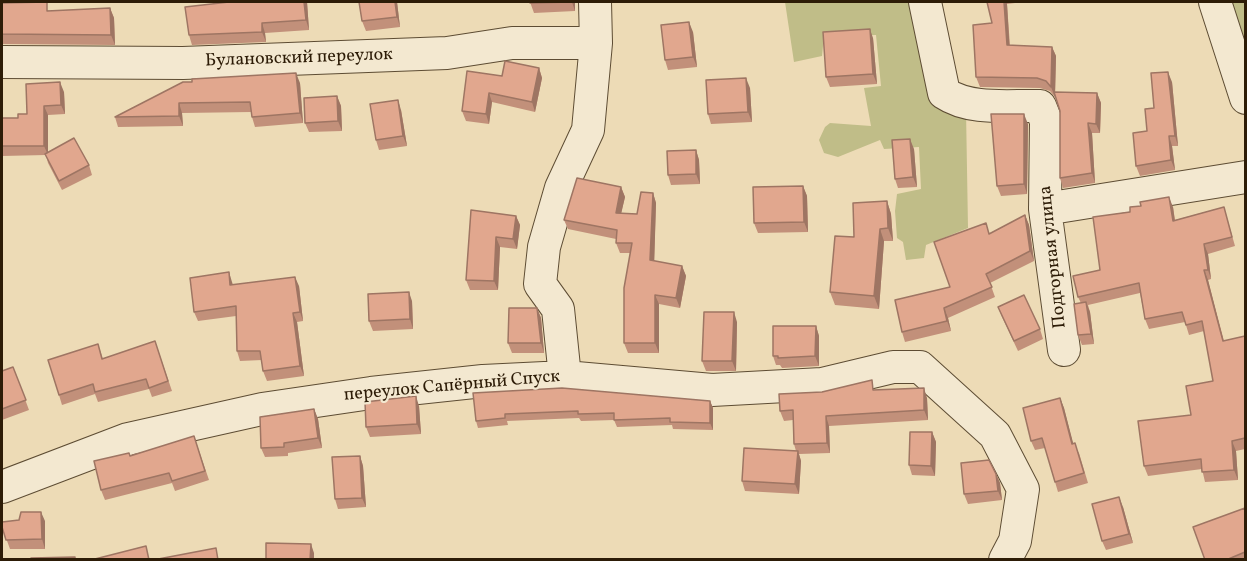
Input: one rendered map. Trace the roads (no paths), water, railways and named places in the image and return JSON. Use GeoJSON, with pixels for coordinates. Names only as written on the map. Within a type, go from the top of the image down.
{"type":"FeatureCollection","features":[{"type":"Feature","properties":{"kind":"street"},"geometry":{"type":"LineString","coordinates":[[565,376],[558,309],[540,284],[543,248],[561,188],[588,130],[596,43],[595,2]]}},
{"type":"Feature","properties":{"kind":"street","name":"Подгорная улица"},"geometry":{"type":"LineString","coordinates":[[925,2],[944,93],[955,100],[975,104],[1040,106],[1046,121],[1045,209],[1064,350]]}},
{"type":"Feature","properties":{"kind":"street"},"geometry":{"type":"LineString","coordinates":[[1215,2],[1245,98]]}},
{"type":"Feature","properties":{"kind":"street","name":"Булановский переулок"},"geometry":{"type":"LineString","coordinates":[[2,62],[183,63],[447,53],[512,43],[596,43]]}},
{"type":"Feature","properties":{"kind":"street"},"geometry":{"type":"LineString","coordinates":[[1045,209],[1245,177]]}},
{"type":"Feature","properties":{"kind":"street","name":"переулок Сапёрный Спуск"},"geometry":{"type":"LineString","coordinates":[[2,487],[128,439],[262,409],[405,389],[565,376],[712,390],[822,384],[893,367],[920,367],[995,435],[1023,489],[1015,541],[1005,560]]}}]}
